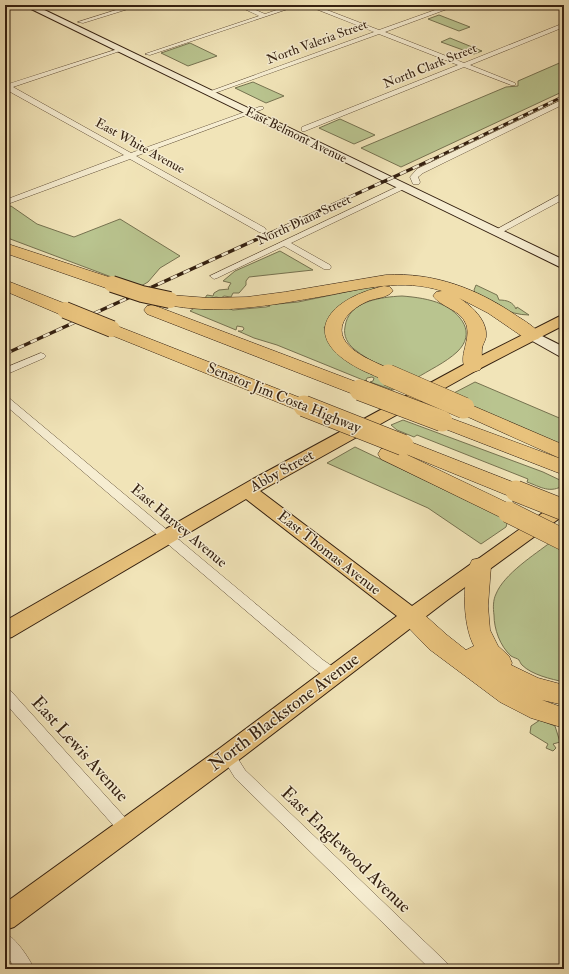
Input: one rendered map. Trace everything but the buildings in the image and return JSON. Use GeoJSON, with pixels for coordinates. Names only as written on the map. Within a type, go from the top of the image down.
{"type":"FeatureCollection","features":[{"type":"Feature","properties":{"kind":"highway"},"geometry":{"type":"LineString","coordinates":[[5,249],[106,286],[153,310],[360,390],[442,421],[561,462]]}},
{"type":"Feature","properties":{"kind":"highway"},"geometry":{"type":"LineString","coordinates":[[106,286],[170,300],[203,304],[234,304],[278,299],[384,280],[415,280],[439,284],[465,294],[517,323],[532,335]]}},
{"type":"Feature","properties":{"kind":"highway"},"geometry":{"type":"LineString","coordinates":[[5,285],[112,329],[185,367],[299,408],[395,450],[516,491],[564,510]]}},
{"type":"Feature","properties":{"kind":"highway"},"geometry":{"type":"LineString","coordinates":[[532,335],[511,328],[460,302],[438,294],[406,290],[382,291],[369,294],[342,309],[334,322],[334,336],[344,351],[354,358],[388,375],[464,408],[561,462]]}},
{"type":"Feature","properties":{"kind":"highway"},"geometry":{"type":"LineString","coordinates":[[438,294],[460,306],[474,323],[477,336],[473,348],[473,366]]}},
{"type":"Feature","properties":{"kind":"highway"},"geometry":{"type":"LineString","coordinates":[[395,450],[508,512],[564,540]]}},
{"type":"Feature","properties":{"kind":"highway"},"geometry":{"type":"LineString","coordinates":[[480,566],[476,613],[480,637],[486,649],[494,658],[515,676],[535,687]]}},
{"type":"Feature","properties":{"kind":"highway"},"geometry":{"type":"LineString","coordinates":[[411,616],[446,636],[496,668],[535,687],[564,695]]}},
{"type":"Feature","properties":{"kind":"highway"},"geometry":{"type":"LineString","coordinates":[[411,616],[438,642],[509,695],[540,711],[564,718]]}},
{"type":"Feature","properties":{"kind":"main road","name":"East Belmont Avenue"},"geometry":{"type":"LineString","coordinates":[[27,5],[404,187],[501,229],[564,253]]}},
{"type":"Feature","properties":{"kind":"main road","name":"East Belmont Avenue"},"geometry":{"type":"LineString","coordinates":[[44,5],[447,197],[564,265]]}},
{"type":"Feature","properties":{"kind":"main road"},"geometry":{"type":"LineString","coordinates":[[404,187],[411,186],[436,198],[447,197]]}},
{"type":"Feature","properties":{"kind":"main road","name":"Abby Street"},"geometry":{"type":"LineString","coordinates":[[5,632],[247,490],[473,366],[564,319]]}},
{"type":"Feature","properties":{"kind":"main road"},"geometry":{"type":"LineString","coordinates":[[532,335],[564,353]]}},
{"type":"Feature","properties":{"kind":"main road","name":"East Thomas Avenue"},"geometry":{"type":"LineString","coordinates":[[247,490],[411,616]]}},
{"type":"Feature","properties":{"kind":"main road","name":"North Blackstone Avenue"},"geometry":{"type":"LineString","coordinates":[[5,918],[228,755],[411,616],[564,506]]}},
{"type":"Feature","properties":{"kind":"street"},"geometry":{"type":"LineString","coordinates":[[81,22],[138,5]]}},
{"type":"Feature","properties":{"kind":"street"},"geometry":{"type":"LineString","coordinates":[[239,5],[265,16]]}},
{"type":"Feature","properties":{"kind":"street"},"geometry":{"type":"LineString","coordinates":[[148,54],[297,5]]}},
{"type":"Feature","properties":{"kind":"street"},"geometry":{"type":"LineString","coordinates":[[308,5],[513,84]]}},
{"type":"Feature","properties":{"kind":"street","name":"North Valeria Street"},"geometry":{"type":"LineString","coordinates":[[210,93],[455,5]]}},
{"type":"Feature","properties":{"kind":"street","name":"North Clark Street"},"geometry":{"type":"LineString","coordinates":[[305,129],[564,25]]}},
{"type":"Feature","properties":{"kind":"street"},"geometry":{"type":"LineString","coordinates":[[6,86],[120,50]]}},
{"type":"Feature","properties":{"kind":"street","name":"East White Avenue"},"geometry":{"type":"LineString","coordinates":[[6,86],[262,230]]}},
{"type":"Feature","properties":{"kind":"street"},"geometry":{"type":"LineString","coordinates":[[416,182],[414,177],[420,171],[563,103]]}},
{"type":"Feature","properties":{"kind":"street"},"geometry":{"type":"LineString","coordinates":[[5,203],[261,108]]}},
{"type":"Feature","properties":{"kind":"street","name":"North Diana Street"},"geometry":{"type":"LineString","coordinates":[[214,276],[404,187]]}},
{"type":"Feature","properties":{"kind":"street"},"geometry":{"type":"LineString","coordinates":[[501,229],[564,196]]}},
{"type":"Feature","properties":{"kind":"street"},"geometry":{"type":"LineString","coordinates":[[284,243],[327,267]]}},
{"type":"Feature","properties":{"kind":"street"},"geometry":{"type":"LineString","coordinates":[[5,372],[41,356]]}},
{"type":"Feature","properties":{"kind":"street","name":"East Harvey Avenue"},"geometry":{"type":"LineString","coordinates":[[5,400],[318,664],[334,675]]}},
{"type":"Feature","properties":{"kind":"street","name":"East Lewis Avenue"},"geometry":{"type":"LineString","coordinates":[[5,694],[126,829]]}},
{"type":"Feature","properties":{"kind":"street","name":"East Englewood Avenue"},"geometry":{"type":"LineString","coordinates":[[228,755],[240,774],[441,969]]}},
{"type":"Feature","properties":{"kind":"street"},"geometry":{"type":"LineString","coordinates":[[5,941],[26,969]]}},
{"type":"Feature","properties":{"kind":"green space"},"geometry":{"type":"Polygon","coordinates":[[[439,15],[470,27],[459,31],[428,19],[439,15]]]}},
{"type":"Feature","properties":{"kind":"green space"},"geometry":{"type":"Polygon","coordinates":[[[450,38],[482,51],[474,54],[441,42],[450,38]]]}},
{"type":"Feature","properties":{"kind":"green space"},"geometry":{"type":"Polygon","coordinates":[[[190,43],[217,56],[188,66],[161,53],[190,43]]]}},
{"type":"Feature","properties":{"kind":"green space"},"geometry":{"type":"Polygon","coordinates":[[[564,61],[564,91],[401,167],[361,148],[506,87],[518,86],[518,81],[564,61]]]}},
{"type":"Feature","properties":{"kind":"green space"},"geometry":{"type":"Polygon","coordinates":[[[253,82],[284,96],[266,103],[235,88],[253,82]]]}},
{"type":"Feature","properties":{"kind":"green space"},"geometry":{"type":"Polygon","coordinates":[[[340,119],[375,135],[354,144],[319,128],[340,119]]]}},
{"type":"Feature","properties":{"kind":"green space"},"geometry":{"type":"Polygon","coordinates":[[[11,206],[37,224],[74,237],[120,219],[180,256],[160,268],[148,282],[141,286],[122,281],[5,237],[5,208],[11,206]]]}},
{"type":"Feature","properties":{"kind":"green space"},"geometry":{"type":"Polygon","coordinates":[[[280,251],[313,270],[249,277],[246,281],[246,285],[239,293],[233,293],[231,297],[224,296],[221,298],[205,298],[207,295],[213,296],[214,293],[219,290],[229,289],[228,288],[231,283],[223,281],[235,271],[280,251]]]}},
{"type":"Feature","properties":{"kind":"green space"},"geometry":{"type":"Polygon","coordinates":[[[476,285],[497,295],[499,300],[509,302],[516,309],[517,307],[529,315],[507,311],[494,304],[475,293],[474,290],[476,285]]]}},
{"type":"Feature","properties":{"kind":"green space"},"geometry":{"type":"Polygon","coordinates":[[[373,287],[375,290],[333,312],[326,325],[327,327],[324,327],[327,333],[401,386],[393,390],[370,382],[373,381],[374,378],[372,377],[367,378],[366,380],[368,382],[277,345],[238,331],[242,331],[244,329],[243,327],[237,326],[236,330],[190,311],[196,307],[204,309],[227,308],[233,310],[266,307],[270,306],[268,305],[298,302],[373,287]]]}},
{"type":"Feature","properties":{"kind":"green space"},"geometry":{"type":"Polygon","coordinates":[[[402,296],[441,304],[460,318],[466,331],[466,338],[463,345],[457,352],[415,379],[368,359],[350,345],[346,340],[345,334],[347,318],[352,311],[359,306],[376,299],[402,296]]]}},
{"type":"Feature","properties":{"kind":"green space"},"geometry":{"type":"Polygon","coordinates":[[[475,382],[564,420],[564,446],[454,398],[452,394],[475,382]]]}},
{"type":"Feature","properties":{"kind":"green space"},"geometry":{"type":"Polygon","coordinates":[[[403,420],[543,472],[564,482],[564,485],[554,489],[541,488],[527,482],[528,479],[417,435],[414,437],[397,430],[391,425],[403,420]]]}},
{"type":"Feature","properties":{"kind":"green space"},"geometry":{"type":"Polygon","coordinates":[[[355,447],[508,520],[506,527],[481,544],[428,508],[327,463],[355,447]]]}},
{"type":"Feature","properties":{"kind":"green space"},"geometry":{"type":"Polygon","coordinates":[[[551,542],[564,548],[564,682],[542,676],[531,671],[522,665],[518,659],[511,656],[507,652],[496,631],[493,610],[495,596],[506,579],[520,565],[551,542]]]}},
{"type":"Feature","properties":{"kind":"green space"},"geometry":{"type":"Polygon","coordinates":[[[540,720],[555,726],[560,742],[553,744],[556,748],[553,751],[546,748],[548,744],[530,733],[531,726],[540,720]]]}},
{"type":"Feature","properties":{"kind":"railway"},"geometry":{"type":"LineString","coordinates":[[429,161],[564,96]]}},
{"type":"Feature","properties":{"kind":"railway"},"geometry":{"type":"LineString","coordinates":[[5,354],[431,160]]}}]}
